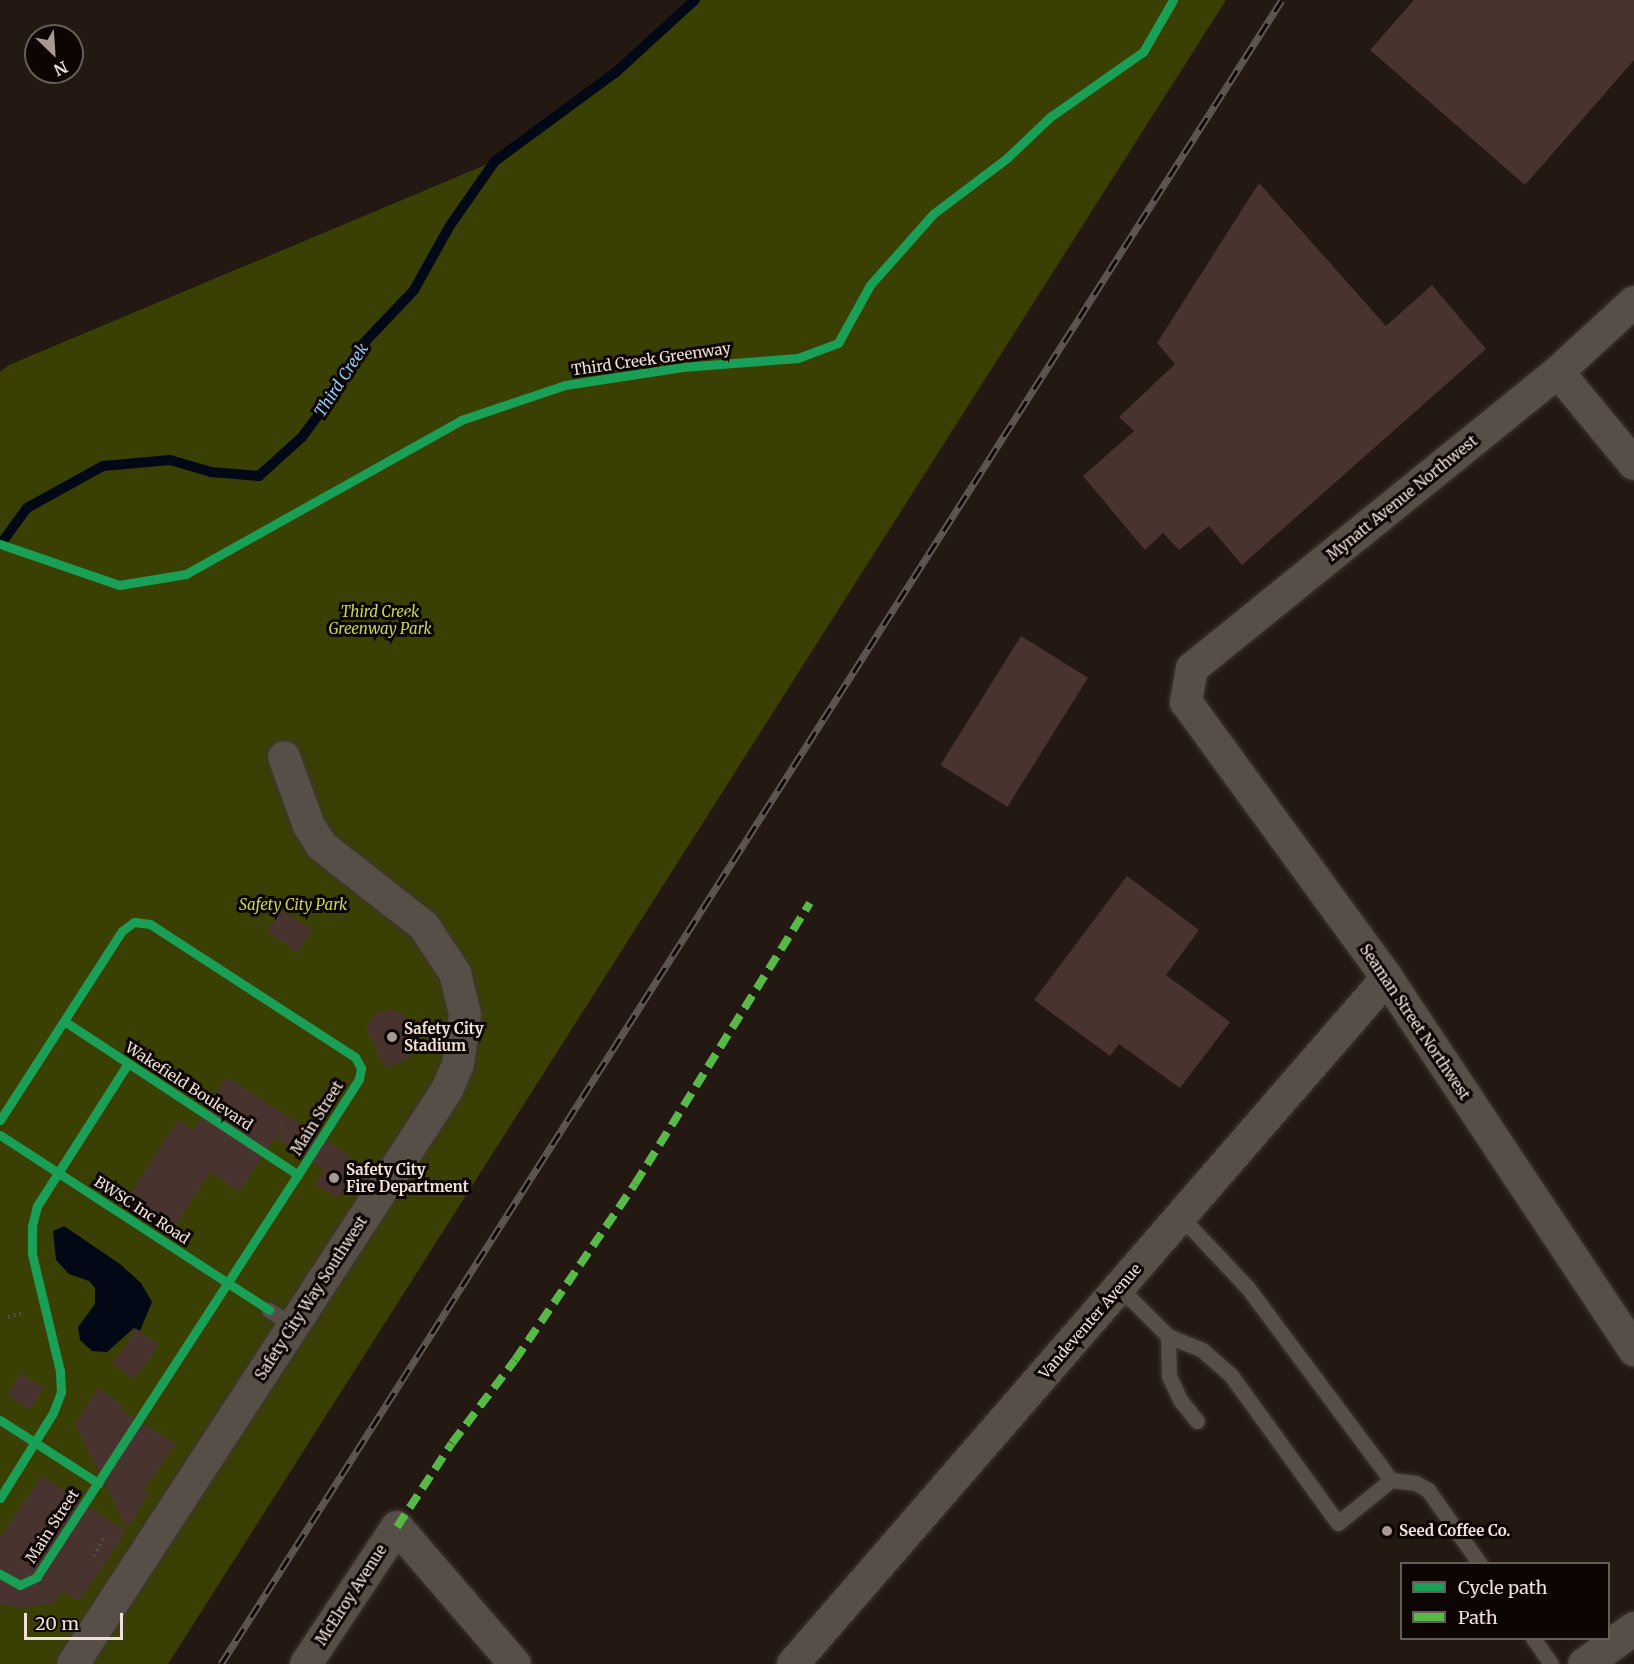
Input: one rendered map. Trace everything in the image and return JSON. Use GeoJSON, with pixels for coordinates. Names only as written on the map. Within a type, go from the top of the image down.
{"type":"FeatureCollection","features":[{"type":"Feature","properties":{"kind":"street","name":"Mynatt Avenue Northwest"},"geometry":{"type":"LineString","coordinates":[[1186,702],[1192,668],[1558,372],[1634,302]]}},
{"type":"Feature","properties":{"kind":"street"},"geometry":{"type":"LineString","coordinates":[[1558,372],[1634,464]]}},
{"type":"Feature","properties":{"kind":"street","name":"Seaman Street Northwest"},"geometry":{"type":"LineString","coordinates":[[1186,702],[1387,978],[1634,1350]]}},
{"type":"Feature","properties":{"kind":"street","name":"Safety City Way Southwest"},"geometry":{"type":"LineString","coordinates":[[73,1664],[281,1318],[447,1090],[458,1064],[465,1014],[455,973],[424,926],[322,846],[309,826],[284,757]]}},
{"type":"Feature","properties":{"kind":"street","name":"Vandeventer Avenue"},"geometry":{"type":"LineString","coordinates":[[793,1664],[1387,978]]}},
{"type":"Feature","properties":{"kind":"street","name":"McElroy Avenue"},"geometry":{"type":"LineString","coordinates":[[306,1664],[397,1527],[515,1664]]}},
{"type":"Feature","properties":{"kind":"street"},"geometry":{"type":"LineString","coordinates":[[1584,1664],[1634,1628]]}},
{"type":"Feature","properties":{"kind":"lane"},"geometry":{"type":"LineString","coordinates":[[1181,1217],[1247,1287],[1391,1480]]}},
{"type":"Feature","properties":{"kind":"lane"},"geometry":{"type":"LineString","coordinates":[[1119,1287],[1168,1336],[1202,1350],[1230,1374],[1338,1523],[1391,1480],[1416,1483],[1428,1490],[1479,1562]]}},
{"type":"Feature","properties":{"kind":"lane"},"geometry":{"type":"LineString","coordinates":[[1168,1336],[1169,1376],[1180,1400],[1197,1421]]}},
{"type":"Feature","properties":{"kind":"lane"},"geometry":{"type":"LineString","coordinates":[[1534,1640],[1551,1664]]}},
{"type":"Feature","properties":{"kind":"path"},"geometry":{"type":"LineString","coordinates":[[8,1317],[22,1313]]}},
{"type":"Feature","properties":{"kind":"path"},"geometry":{"type":"LineString","coordinates":[[94,1556],[104,1538]]}},
{"type":"Feature","properties":{"kind":"green space","name":"Third Creek Greenway Park"},"geometry":{"type":"Polygon","coordinates":[[[695,0],[1226,0],[168,1664],[0,1664],[0,372],[9,365],[495,161],[615,73],[695,0]]]}},
{"type":"Feature","properties":{"kind":"shaded area"},"geometry":{"type":"Polygon","coordinates":[[[64,1226],[120,1264],[141,1283],[152,1302],[140,1331],[134,1328],[107,1352],[92,1351],[80,1340],[78,1327],[95,1304],[95,1288],[89,1281],[69,1274],[56,1260],[53,1231],[64,1226]]]}},
{"type":"Feature","properties":{"kind":"building"},"geometry":{"type":"Polygon","coordinates":[[[1414,0],[1634,0],[1634,60],[1525,185],[1370,50],[1414,0]]]}},
{"type":"Feature","properties":{"kind":"building"},"geometry":{"type":"Polygon","coordinates":[[[1259,183],[1386,326],[1432,285],[1486,349],[1242,565],[1209,526],[1179,550],[1163,533],[1145,550],[1083,476],[1134,431],[1119,417],[1175,364],[1157,343],[1259,183]]]}},
{"type":"Feature","properties":{"kind":"building"},"geometry":{"type":"Polygon","coordinates":[[[1021,636],[1088,678],[1007,807],[940,765],[1021,636]]]}},
{"type":"Feature","properties":{"kind":"building"},"geometry":{"type":"Polygon","coordinates":[[[1127,876],[1199,930],[1166,975],[1230,1022],[1180,1088],[1119,1044],[1110,1056],[1034,1000],[1127,876]]]}},
{"type":"Feature","properties":{"kind":"building"},"geometry":{"type":"Polygon","coordinates":[[[281,910],[312,930],[298,952],[267,932],[281,910]]]}},
{"type":"Feature","properties":{"kind":"building","name":"Safety City Stadium"},"geometry":{"type":"Polygon","coordinates":[[[390,1009],[406,1016],[418,1042],[409,1059],[386,1068],[366,1028],[374,1015],[390,1009]]]}},
{"type":"Feature","properties":{"kind":"building"},"geometry":{"type":"Polygon","coordinates":[[[227,1077],[289,1117],[239,1191],[210,1172],[175,1226],[128,1196],[178,1120],[193,1130],[227,1077]]]}},
{"type":"Feature","properties":{"kind":"building"},"geometry":{"type":"Polygon","coordinates":[[[290,1117],[353,1159],[351,1163],[357,1167],[337,1198],[315,1184],[324,1169],[276,1138],[290,1117]]]}},
{"type":"Feature","properties":{"kind":"building"},"geometry":{"type":"Polygon","coordinates":[[[137,1329],[159,1345],[134,1379],[112,1363],[137,1329]]]}},
{"type":"Feature","properties":{"kind":"building"},"geometry":{"type":"Polygon","coordinates":[[[21,1373],[44,1388],[29,1410],[7,1395],[21,1373]]]}},
{"type":"Feature","properties":{"kind":"building"},"geometry":{"type":"Polygon","coordinates":[[[98,1388],[122,1405],[119,1409],[175,1444],[144,1490],[149,1493],[127,1529],[75,1424],[98,1388]]]}},
{"type":"Feature","properties":{"kind":"building"},"geometry":{"type":"Polygon","coordinates":[[[42,1476],[126,1531],[80,1601],[62,1591],[53,1603],[22,1608],[0,1604],[0,1537],[42,1476]]]}},
{"type":"Feature","properties":{"kind":"waterway","name":"Third Creek"},"geometry":{"type":"LineString","coordinates":[[0,545],[27,508],[103,466],[170,460],[211,472],[259,476],[302,437],[338,389],[360,347],[414,290],[449,227],[495,161],[615,73],[695,0]]}},
{"type":"Feature","properties":{"kind":"railway"},"geometry":{"type":"LineString","coordinates":[[221,1664],[1282,0]]}},
{"type":"Feature","properties":{"kind":"marked path"},"geometry":{"type":"LineString","coordinates":[[397,1527],[452,1443],[515,1360],[635,1184],[810,903]]}},
{"type":"Feature","properties":{"kind":"cycle path","name":"Third Creek Greenway"},"geometry":{"type":"LineString","coordinates":[[0,544],[119,585],[186,574],[461,420],[565,385],[683,367],[798,358],[838,343],[870,285],[933,214],[1007,158],[1050,117],[1143,52],[1173,0]]}},
{"type":"Feature","properties":{"kind":"cycle path","name":"Main Street"},"geometry":{"type":"LineString","coordinates":[[0,1120],[122,931],[134,922],[150,924],[355,1057],[361,1068],[359,1079],[37,1577],[20,1585],[0,1574]]}},
{"type":"Feature","properties":{"kind":"cycle path","name":"Wakefield Boulevard"},"geometry":{"type":"LineString","coordinates":[[64,1021],[298,1175]]}},
{"type":"Feature","properties":{"kind":"cycle path","name":"Wakefield Boulevard"},"geometry":{"type":"LineString","coordinates":[[0,1498],[53,1413],[61,1392],[60,1371],[32,1254],[32,1226],[37,1206],[128,1063]]}},
{"type":"Feature","properties":{"kind":"cycle path","name":"BWSC Inc Road"},"geometry":{"type":"LineString","coordinates":[[0,1135],[269,1310]]}},
{"type":"Feature","properties":{"kind":"cycle path"},"geometry":{"type":"LineString","coordinates":[[0,1420],[98,1483]]}},
{"type":"Feature","properties":{"kind":"place","name":"Safety City Stadium"},"geometry":{"type":"Point","coordinates":[392,1037]}},
{"type":"Feature","properties":{"kind":"place","name":"Safety City Fire Department"},"geometry":{"type":"Point","coordinates":[334,1178]}},
{"type":"Feature","properties":{"kind":"place","name":"Seed Coffee Co."},"geometry":{"type":"Point","coordinates":[1387,1531]}},
{"type":"Feature","properties":{"kind":"park label","name":"Safety City Park"},"geometry":{"type":"Point","coordinates":[293,905]}}]}
